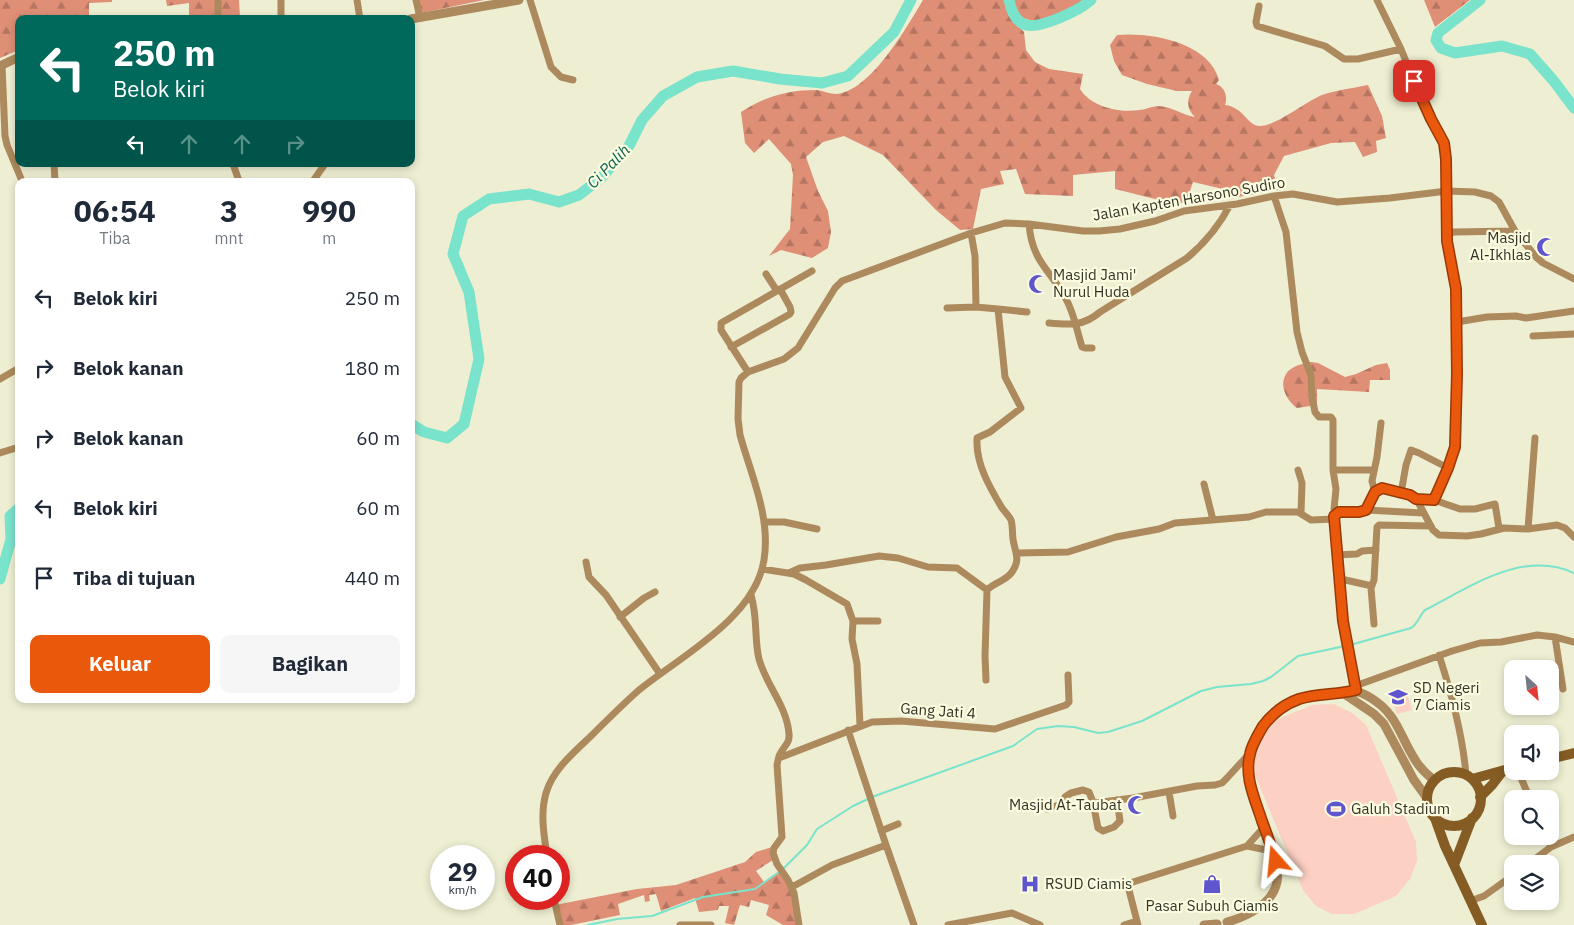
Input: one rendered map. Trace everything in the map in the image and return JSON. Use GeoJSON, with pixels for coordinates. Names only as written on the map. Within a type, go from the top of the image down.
{"type":"FeatureCollection","features":[{"type":"Feature","properties":{"kind":"main road"},"geometry":{"type":"LineString","coordinates":[[1559,757],[1574,753]]}},
{"type":"Feature","properties":{"kind":"main road"},"geometry":{"type":"LineString","coordinates":[[1482,925],[1441,838],[1435,818],[1429,809],[1427,798],[1434,780],[1446,773],[1453,772],[1469,777],[1502,772]]}},
{"type":"Feature","properties":{"kind":"main road"},"geometry":{"type":"LineString","coordinates":[[1480,797],[1502,772]]}},
{"type":"Feature","properties":{"kind":"main road"},"geometry":{"type":"LineString","coordinates":[[1454,865],[1472,818],[1477,811],[1480,797],[1478,787],[1469,777]]}},
{"type":"Feature","properties":{"kind":"main road"},"geometry":{"type":"LineString","coordinates":[[1435,818],[1445,824],[1456,825],[1472,818]]}},
{"type":"Feature","properties":{"kind":"street"},"geometry":{"type":"LineString","coordinates":[[218,0],[218,15]]}},
{"type":"Feature","properties":{"kind":"street"},"geometry":{"type":"LineString","coordinates":[[281,0],[281,15]]}},
{"type":"Feature","properties":{"kind":"street"},"geometry":{"type":"LineString","coordinates":[[357,0],[359,15]]}},
{"type":"Feature","properties":{"kind":"street"},"geometry":{"type":"LineString","coordinates":[[416,0],[416,18],[519,0]]}},
{"type":"Feature","properties":{"kind":"street"},"geometry":{"type":"LineString","coordinates":[[530,0],[551,67],[561,77],[572,80]]}},
{"type":"Feature","properties":{"kind":"street"},"geometry":{"type":"LineString","coordinates":[[1377,0],[1401,49],[1420,96],[1444,143],[1446,159],[1446,236],[1456,289],[1455,447],[1434,500]]}},
{"type":"Feature","properties":{"kind":"street"},"geometry":{"type":"LineString","coordinates":[[1259,6],[1257,26],[1325,46],[1344,59],[1358,59],[1401,49]]}},
{"type":"Feature","properties":{"kind":"street"},"geometry":{"type":"LineString","coordinates":[[15,59],[1,65],[5,136],[3,146],[20,178]]}},
{"type":"Feature","properties":{"kind":"street"},"geometry":{"type":"LineString","coordinates":[[314,178],[323,167]]}},
{"type":"Feature","properties":{"kind":"street","name":"Jalan Kapten Harsono Sudiro"},"geometry":{"type":"LineString","coordinates":[[748,372],[784,359],[798,348],[835,288],[846,278],[971,232],[1005,223],[1099,231],[1120,229],[1155,221],[1192,209],[1230,205],[1293,194],[1337,202],[1446,191],[1475,192],[1491,196],[1499,202],[1515,231],[1543,263],[1574,279]]}},
{"type":"Feature","properties":{"kind":"street"},"geometry":{"type":"LineString","coordinates":[[1274,196],[1286,232],[1297,332],[1311,376],[1315,412],[1319,416],[1331,417],[1333,420],[1336,555],[1345,638],[1356,688],[1373,699],[1392,716],[1400,728],[1414,759],[1423,771],[1434,780]]}},
{"type":"Feature","properties":{"kind":"street"},"geometry":{"type":"LineString","coordinates":[[1049,323],[1075,324],[1088,322],[1100,312],[1187,258],[1208,238],[1224,217],[1230,205]]}},
{"type":"Feature","properties":{"kind":"street"},"geometry":{"type":"LineString","coordinates":[[1029,224],[1033,248],[1067,300],[1082,347],[1092,348]]}},
{"type":"Feature","properties":{"kind":"street"},"geometry":{"type":"LineString","coordinates":[[1446,236],[1454,232],[1515,231]]}},
{"type":"Feature","properties":{"kind":"street"},"geometry":{"type":"LineString","coordinates":[[971,232],[975,256],[976,307]]}},
{"type":"Feature","properties":{"kind":"street"},"geometry":{"type":"LineString","coordinates":[[545,845],[542,811],[546,792],[550,781],[572,753],[621,706],[713,633],[751,595],[762,569],[766,537],[765,522],[740,435],[738,419],[739,382],[740,378],[748,372],[721,330],[721,323],[812,270]]}},
{"type":"Feature","properties":{"kind":"street"},"geometry":{"type":"LineString","coordinates":[[731,347],[791,312],[790,307],[766,274]]}},
{"type":"Feature","properties":{"kind":"street"},"geometry":{"type":"LineString","coordinates":[[947,308],[976,307],[1027,312]]}},
{"type":"Feature","properties":{"kind":"street"},"geometry":{"type":"LineString","coordinates":[[986,680],[985,656],[988,590],[991,586],[1006,579],[1011,573],[1015,567],[1017,553],[1013,540],[1012,523],[993,493],[980,465],[976,443],[977,438],[990,432],[1021,408],[1005,377],[998,309]]}},
{"type":"Feature","properties":{"kind":"street"},"geometry":{"type":"LineString","coordinates":[[1457,322],[1487,317],[1526,318],[1574,311]]}},
{"type":"Feature","properties":{"kind":"street"},"geometry":{"type":"LineString","coordinates":[[1533,336],[1574,334]]}},
{"type":"Feature","properties":{"kind":"street"},"geometry":{"type":"LineString","coordinates":[[0,379],[15,370]]}},
{"type":"Feature","properties":{"kind":"street"},"geometry":{"type":"LineString","coordinates":[[1375,492],[1372,481],[1381,423]]}},
{"type":"Feature","properties":{"kind":"street"},"geometry":{"type":"LineString","coordinates":[[1528,529],[1534,438]]}},
{"type":"Feature","properties":{"kind":"street"},"geometry":{"type":"LineString","coordinates":[[0,453],[15,448]]}},
{"type":"Feature","properties":{"kind":"street"},"geometry":{"type":"LineString","coordinates":[[1402,493],[1406,464],[1411,450],[1448,468]]}},
{"type":"Feature","properties":{"kind":"street"},"geometry":{"type":"LineString","coordinates":[[1298,470],[1302,482],[1301,513]]}},
{"type":"Feature","properties":{"kind":"street"},"geometry":{"type":"LineString","coordinates":[[1333,470],[1374,470]]}},
{"type":"Feature","properties":{"kind":"street"},"geometry":{"type":"LineString","coordinates":[[1204,484],[1213,520]]}},
{"type":"Feature","properties":{"kind":"street"},"geometry":{"type":"LineString","coordinates":[[1366,510],[1375,492],[1382,488],[1416,499],[1434,500],[1460,509],[1475,509],[1495,504],[1499,528]]}},
{"type":"Feature","properties":{"kind":"street"},"geometry":{"type":"LineString","coordinates":[[1416,499],[1430,526],[1435,533],[1442,536],[1481,534],[1509,527],[1528,529],[1556,525],[1565,528],[1574,537]]}},
{"type":"Feature","properties":{"kind":"street"},"geometry":{"type":"LineString","coordinates":[[1017,553],[1068,552],[1116,537],[1160,529],[1175,523],[1249,518],[1266,512],[1301,513],[1308,519],[1335,516],[1341,512],[1366,510],[1423,513]]}},
{"type":"Feature","properties":{"kind":"street"},"geometry":{"type":"LineString","coordinates":[[1374,624],[1372,586],[1380,511]]}},
{"type":"Feature","properties":{"kind":"street"},"geometry":{"type":"LineString","coordinates":[[765,522],[784,522],[817,529]]}},
{"type":"Feature","properties":{"kind":"street"},"geometry":{"type":"LineString","coordinates":[[1379,526],[1430,526]]}},
{"type":"Feature","properties":{"kind":"street"},"geometry":{"type":"LineString","coordinates":[[1336,555],[1357,554],[1362,551],[1376,550]]}},
{"type":"Feature","properties":{"kind":"street"},"geometry":{"type":"LineString","coordinates":[[789,574],[800,568],[878,556],[898,558],[928,568],[956,568],[988,590]]}},
{"type":"Feature","properties":{"kind":"street"},"geometry":{"type":"LineString","coordinates":[[586,562],[589,577],[606,595],[660,674]]}},
{"type":"Feature","properties":{"kind":"street"},"geometry":{"type":"LineString","coordinates":[[762,569],[800,577],[847,604],[853,621],[852,639],[857,664],[860,726]]}},
{"type":"Feature","properties":{"kind":"street"},"geometry":{"type":"LineString","coordinates":[[1340,579],[1372,586]]}},
{"type":"Feature","properties":{"kind":"street"},"geometry":{"type":"LineString","coordinates":[[620,617],[644,598],[655,592]]}},
{"type":"Feature","properties":{"kind":"street"},"geometry":{"type":"LineString","coordinates":[[751,595],[756,616],[760,663],[787,723],[788,742],[779,758],[777,772],[782,836],[773,853],[779,868],[792,887],[799,925]]}},
{"type":"Feature","properties":{"kind":"street"},"geometry":{"type":"LineString","coordinates":[[853,621],[878,621]]}},
{"type":"Feature","properties":{"kind":"street"},"geometry":{"type":"LineString","coordinates":[[1204,925],[1217,924],[1221,920],[1227,924],[1254,910],[1267,901],[1277,881],[1272,851],[1251,789],[1248,770],[1250,754],[1257,736],[1268,720],[1283,707],[1298,699],[1314,695],[1344,693],[1439,655],[1480,643],[1501,642],[1537,635],[1556,637],[1574,642]]}},
{"type":"Feature","properties":{"kind":"street"},"geometry":{"type":"LineString","coordinates":[[1556,637],[1563,689]]}},
{"type":"Feature","properties":{"kind":"street"},"geometry":{"type":"LineString","coordinates":[[1439,655],[1450,692],[1469,777]]}},
{"type":"Feature","properties":{"kind":"street","name":"Gang Jati 4"},"geometry":{"type":"LineString","coordinates":[[779,758],[848,730],[876,721],[997,728],[1016,720],[1066,705],[1069,702],[1068,675]]}},
{"type":"Feature","properties":{"kind":"street"},"geometry":{"type":"LineString","coordinates":[[1344,693],[1374,714],[1384,724],[1414,780],[1427,798]]}},
{"type":"Feature","properties":{"kind":"street"},"geometry":{"type":"LineString","coordinates":[[1384,724],[1392,716]]}},
{"type":"Feature","properties":{"kind":"street"},"geometry":{"type":"LineString","coordinates":[[848,730],[914,925]]}},
{"type":"Feature","properties":{"kind":"street"},"geometry":{"type":"LineString","coordinates":[[1093,802],[1118,800],[1222,783],[1250,754]]}},
{"type":"Feature","properties":{"kind":"street"},"geometry":{"type":"LineString","coordinates":[[1048,809],[1060,804],[1067,794],[1083,790],[1089,792],[1098,828],[1103,831],[1114,827],[1120,820],[1118,800]]}},
{"type":"Feature","properties":{"kind":"street"},"geometry":{"type":"LineString","coordinates":[[1168,792],[1173,816]]}},
{"type":"Feature","properties":{"kind":"street"},"geometry":{"type":"LineString","coordinates":[[881,831],[898,824]]}},
{"type":"Feature","properties":{"kind":"street"},"geometry":{"type":"LineString","coordinates":[[1247,846],[1264,827]]}},
{"type":"Feature","properties":{"kind":"street"},"geometry":{"type":"LineString","coordinates":[[1540,855],[1551,847],[1574,837]]}},
{"type":"Feature","properties":{"kind":"street"},"geometry":{"type":"LineString","coordinates":[[792,887],[832,864],[886,845]]}},
{"type":"Feature","properties":{"kind":"street"},"geometry":{"type":"LineString","coordinates":[[1124,925],[1138,923],[1129,890],[1130,884],[1133,882],[1247,846],[1272,851]]}},
{"type":"Feature","properties":{"kind":"street"},"geometry":{"type":"LineString","coordinates":[[1470,901],[1484,896],[1504,882]]}},
{"type":"Feature","properties":{"kind":"street"},"geometry":{"type":"LineString","coordinates":[[557,910],[560,925]]}},
{"type":"Feature","properties":{"kind":"street"},"geometry":{"type":"LineString","coordinates":[[949,925],[1012,913],[1040,925]]}},
{"type":"Feature","properties":{"kind":"street"},"geometry":{"type":"LineString","coordinates":[[680,925],[711,925]]}},
{"type":"Feature","properties":{"kind":"green space"},"geometry":{"type":"Polygon","coordinates":[[[0,0],[112,0],[112,2],[89,3],[89,15],[15,15],[15,52],[0,58],[0,0]]]}},
{"type":"Feature","properties":{"kind":"green space"},"geometry":{"type":"Polygon","coordinates":[[[166,0],[239,0],[240,15],[189,15],[189,3],[167,6],[166,0]]]}},
{"type":"Feature","properties":{"kind":"green space"},"geometry":{"type":"Polygon","coordinates":[[[419,0],[484,0],[421,13],[419,0]]]}},
{"type":"Feature","properties":{"kind":"green space"},"geometry":{"type":"Polygon","coordinates":[[[923,0],[1004,0],[1009,16],[1024,32],[1026,50],[1035,62],[1049,69],[1083,74],[1080,89],[1091,100],[1106,107],[1131,111],[1163,106],[1195,117],[1188,105],[1192,91],[1177,91],[1147,84],[1122,75],[1114,61],[1110,45],[1117,35],[1145,35],[1177,42],[1191,48],[1203,57],[1213,67],[1219,80],[1216,84],[1222,87],[1225,93],[1225,105],[1237,109],[1252,123],[1260,126],[1282,118],[1322,95],[1368,85],[1382,116],[1386,138],[1376,141],[1377,152],[1363,157],[1355,142],[1331,143],[1284,156],[1274,175],[1278,190],[1227,199],[1227,190],[1193,182],[1186,203],[1167,202],[1115,189],[1115,171],[1073,175],[1073,196],[1025,194],[1016,169],[1000,171],[1004,184],[981,189],[973,229],[960,230],[936,210],[883,155],[844,136],[823,142],[806,157],[818,191],[828,211],[831,232],[828,248],[812,258],[781,250],[769,256],[790,229],[793,175],[791,164],[769,139],[754,153],[745,143],[741,112],[750,106],[778,95],[797,91],[817,90],[836,94],[849,90],[862,82],[886,56],[923,0]]]}},
{"type":"Feature","properties":{"kind":"green space"},"geometry":{"type":"Polygon","coordinates":[[[1014,0],[1086,0],[1058,15],[1033,20],[1026,19],[1019,14],[1014,0]]]}},
{"type":"Feature","properties":{"kind":"green space"},"geometry":{"type":"Polygon","coordinates":[[[1424,0],[1470,0],[1435,27],[1424,0]]]}},
{"type":"Feature","properties":{"kind":"green space"},"geometry":{"type":"Polygon","coordinates":[[[1311,362],[1318,363],[1345,377],[1376,365],[1387,363],[1390,370],[1390,380],[1370,380],[1369,392],[1317,389],[1317,405],[1297,408],[1285,392],[1284,380],[1290,370],[1298,365],[1311,362]]]}},
{"type":"Feature","properties":{"kind":"green space"},"geometry":{"type":"Polygon","coordinates":[[[772,847],[773,860],[756,871],[764,882],[779,871],[790,888],[797,925],[783,925],[766,915],[769,905],[751,900],[749,907],[740,905],[734,925],[725,923],[729,906],[719,906],[718,910],[699,912],[695,898],[661,911],[656,894],[649,895],[650,901],[645,902],[644,895],[618,904],[620,915],[571,925],[560,925],[556,910],[570,910],[570,902],[637,889],[676,885],[745,862],[756,852],[772,847]]]}},
{"type":"Feature","properties":{"kind":"shaded area"},"geometry":{"type":"Polygon","coordinates":[[[1405,689],[1412,710],[1397,714],[1390,694],[1405,689]]]}},
{"type":"Feature","properties":{"kind":"shaded area","name":"Galuh Stadium"},"geometry":{"type":"Polygon","coordinates":[[[1334,704],[1352,713],[1366,725],[1416,842],[1417,861],[1410,879],[1396,896],[1354,914],[1332,914],[1316,906],[1303,890],[1255,775],[1254,754],[1263,736],[1276,720],[1312,705],[1334,704]]]}},
{"type":"Feature","properties":{"kind":"waterway","name":"Ci Palih"},"geometry":{"type":"LineString","coordinates":[[415,426],[424,432],[447,438],[464,424],[479,359],[469,292],[453,254],[463,216],[489,199],[529,194],[559,202],[579,195],[602,177],[629,146],[642,120],[663,96],[697,77],[733,71],[780,79],[822,83],[848,76],[894,32],[911,0]]}},
{"type":"Feature","properties":{"kind":"waterway","name":"Ci Palih"},"geometry":{"type":"LineString","coordinates":[[1009,0],[1012,12],[1016,18],[1026,25],[1041,24],[1060,18],[1091,0]]}},
{"type":"Feature","properties":{"kind":"waterway","name":"Ci Palih"},"geometry":{"type":"LineString","coordinates":[[1480,0],[1438,33],[1436,40],[1441,48],[1455,53],[1502,46],[1530,54],[1574,108]]}},
{"type":"Feature","properties":{"kind":"waterway","name":"Ci Palih"},"geometry":{"type":"LineString","coordinates":[[0,579],[11,539],[10,516],[15,512]]}},
{"type":"Feature","properties":{"kind":"waterway"},"geometry":{"type":"LineString","coordinates":[[1350,645],[1411,628],[1425,610],[1497,574],[1516,568],[1536,565],[1555,567],[1574,573]]}},
{"type":"Feature","properties":{"kind":"waterway"},"geometry":{"type":"LineString","coordinates":[[872,797],[1013,746],[1037,729],[1058,726],[1074,727],[1098,733],[1108,732],[1142,721],[1201,691],[1263,681],[1298,656],[1345,646]]}},
{"type":"Feature","properties":{"kind":"waterway"},"geometry":{"type":"LineString","coordinates":[[783,869],[807,845],[817,829],[853,806],[868,799]]}},
{"type":"Feature","properties":{"kind":"waterway"},"geometry":{"type":"LineString","coordinates":[[588,925],[617,919],[652,916],[703,897],[755,889],[779,872]]}},
{"type":"Feature","properties":{"kind":"place","name":"Masjid Al-Ikhlas"},"geometry":{"type":"Point","coordinates":[1546,247]}},
{"type":"Feature","properties":{"kind":"place","name":"Masjid Jami' Nurul Huda"},"geometry":{"type":"Point","coordinates":[1038,284]}},
{"type":"Feature","properties":{"kind":"place","name":"SD Negeri 7 Ciamis"},"geometry":{"type":"Point","coordinates":[1398,697]}},
{"type":"Feature","properties":{"kind":"place","name":"Masjid At-Taubat"},"geometry":{"type":"Point","coordinates":[1137,805]}},
{"type":"Feature","properties":{"kind":"place","name":"Galuh Stadium"},"geometry":{"type":"Point","coordinates":[1336,809]}},
{"type":"Feature","properties":{"kind":"place","name":"RSUD Ciamis"},"geometry":{"type":"Point","coordinates":[1030,884]}},
{"type":"Feature","properties":{"kind":"place","name":"Pasar Subuh Ciamis"},"geometry":{"type":"Point","coordinates":[1212,884]}},
{"type":"Feature","properties":{"kind":"route"},"geometry":{"type":"LineString","coordinates":[[1276,861],[1255,803],[1248,770],[1250,754],[1257,736],[1268,720],[1283,707],[1298,699],[1356,690],[1343,621],[1334,516],[1339,512],[1363,512],[1368,508],[1375,492],[1382,488],[1410,495],[1416,499],[1434,500],[1455,447],[1457,374],[1456,289],[1447,241],[1446,159],[1444,143],[1414,81]]}}]}
